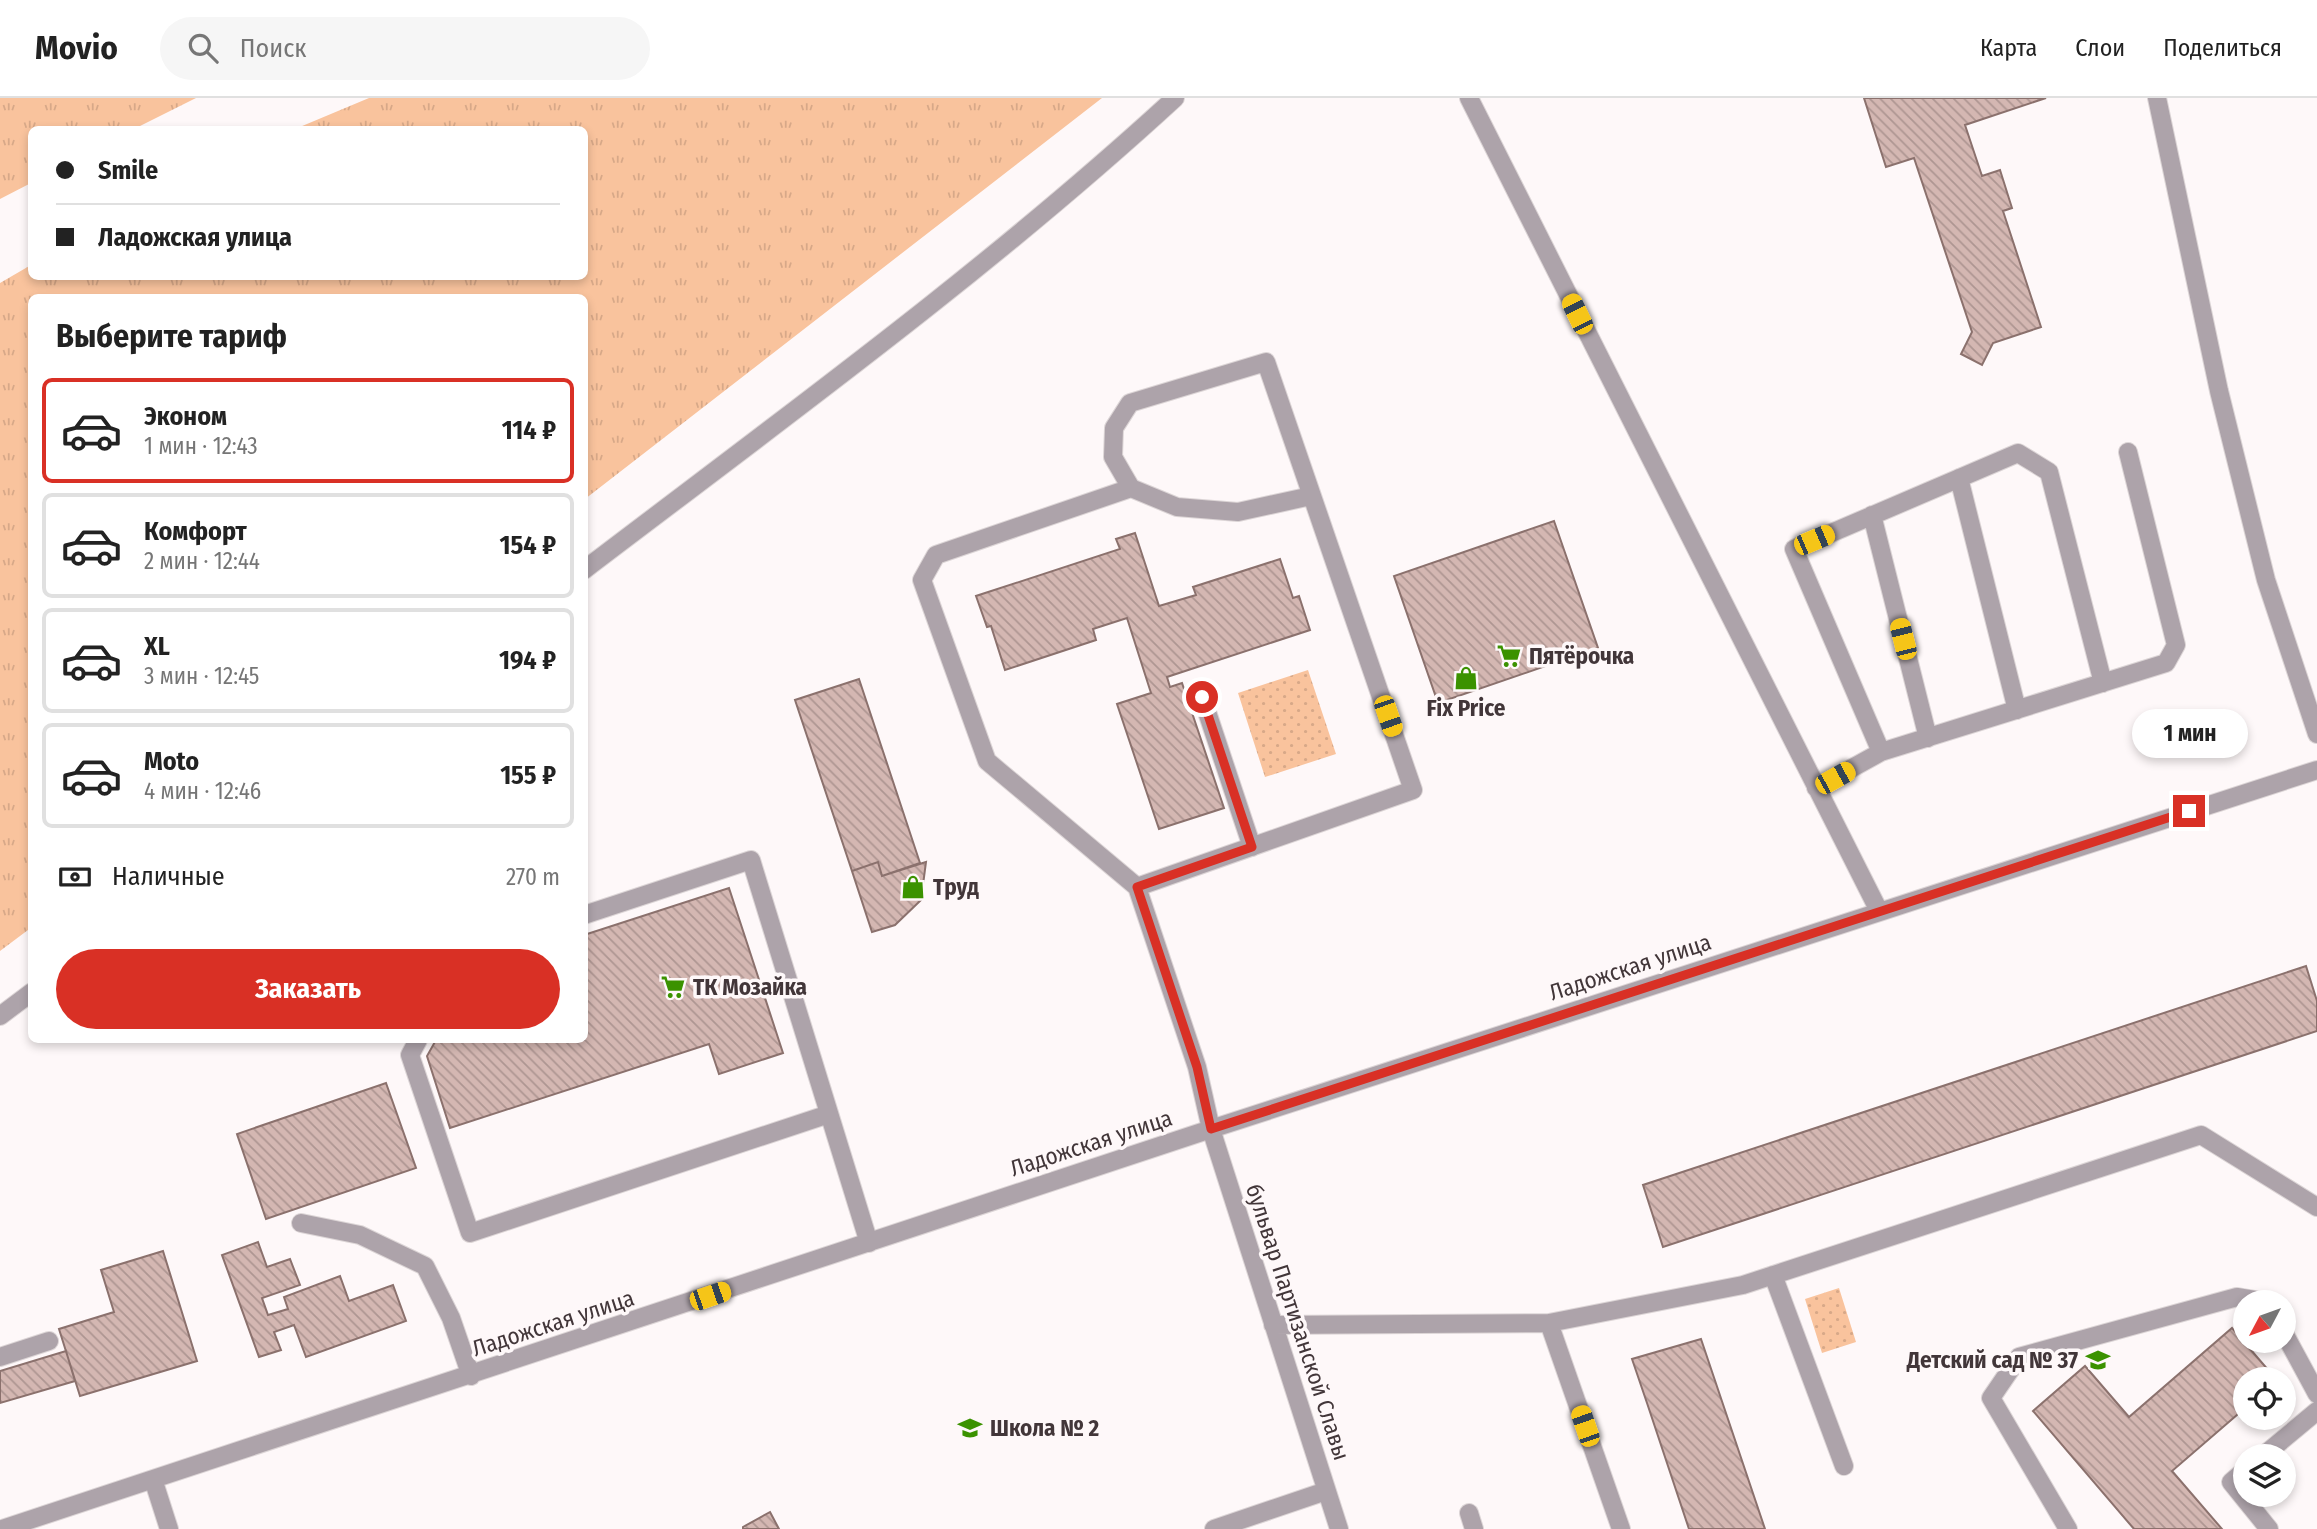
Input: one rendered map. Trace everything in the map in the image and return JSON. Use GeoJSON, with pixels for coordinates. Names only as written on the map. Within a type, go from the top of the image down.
{"type":"FeatureCollection","features":[{"type":"Feature","properties":{"kind":"street"},"geometry":{"type":"LineString","coordinates":[[588,567],[963,280],[1093,173],[1175,98]]}},
{"type":"Feature","properties":{"kind":"street"},"geometry":{"type":"LineString","coordinates":[[1469,98],[1879,912]]}},
{"type":"Feature","properties":{"kind":"street"},"geometry":{"type":"LineString","coordinates":[[2157,98],[2225,418],[2266,580],[2316,724]]}},
{"type":"Feature","properties":{"kind":"street"},"geometry":{"type":"LineString","coordinates":[[1131,488],[936,555],[922,580],[987,761],[1137,887],[1413,790],[1266,362],[1130,403],[1114,428],[1113,457],[1131,488],[1177,507],[1238,512],[1311,496]]}},
{"type":"Feature","properties":{"kind":"street"},"geometry":{"type":"LineString","coordinates":[[1816,789],[1881,752],[2166,663],[2176,645],[2128,452]]}},
{"type":"Feature","properties":{"kind":"street"},"geometry":{"type":"LineString","coordinates":[[1881,752],[1794,549],[2018,453],[2049,472],[2103,683]]}},
{"type":"Feature","properties":{"kind":"street"},"geometry":{"type":"LineString","coordinates":[[1959,478],[2017,710]]}},
{"type":"Feature","properties":{"kind":"street"},"geometry":{"type":"LineString","coordinates":[[1872,515],[1928,738]]}},
{"type":"Feature","properties":{"kind":"street"},"geometry":{"type":"LineString","coordinates":[[1202,697],[1252,847]]}},
{"type":"Feature","properties":{"kind":"street","name":"Ладожская улица"},"geometry":{"type":"LineString","coordinates":[[2,1529],[1211,1129],[2317,770]]}},
{"type":"Feature","properties":{"kind":"street"},"geometry":{"type":"LineString","coordinates":[[588,914],[751,860],[869,1243]]}},
{"type":"Feature","properties":{"kind":"street","name":"бульвар Партизанской Славы"},"geometry":{"type":"LineString","coordinates":[[1137,887],[1197,1067],[1211,1129],[1339,1529]]}},
{"type":"Feature","properties":{"kind":"street"},"geometry":{"type":"LineString","coordinates":[[0,1016],[28,995]]}},
{"type":"Feature","properties":{"kind":"street"},"geometry":{"type":"LineString","coordinates":[[416,1043],[410,1055],[470,1233],[829,1114]]}},
{"type":"Feature","properties":{"kind":"street"},"geometry":{"type":"LineString","coordinates":[[1273,1325],[1549,1323],[1743,1285],[2201,1135],[2317,1207]]}},
{"type":"Feature","properties":{"kind":"street"},"geometry":{"type":"LineString","coordinates":[[301,1223],[360,1235],[425,1266],[451,1318],[471,1376]]}},
{"type":"Feature","properties":{"kind":"street"},"geometry":{"type":"LineString","coordinates":[[1773,1275],[1844,1466]]}},
{"type":"Feature","properties":{"kind":"street"},"geometry":{"type":"LineString","coordinates":[[2068,1529],[1991,1398],[2019,1357],[2233,1298]]}},
{"type":"Feature","properties":{"kind":"street"},"geometry":{"type":"LineString","coordinates":[[1549,1323],[1621,1529]]}},
{"type":"Feature","properties":{"kind":"street"},"geometry":{"type":"LineString","coordinates":[[0,1357],[49,1341]]}},
{"type":"Feature","properties":{"kind":"street"},"geometry":{"type":"LineString","coordinates":[[2295,1353],[2317,1394]]}},
{"type":"Feature","properties":{"kind":"street"},"geometry":{"type":"LineString","coordinates":[[2277,1444],[2317,1411]]}},
{"type":"Feature","properties":{"kind":"street"},"geometry":{"type":"LineString","coordinates":[[153,1479],[169,1529]]}},
{"type":"Feature","properties":{"kind":"street"},"geometry":{"type":"LineString","coordinates":[[1214,1529],[1326,1490]]}},
{"type":"Feature","properties":{"kind":"street"},"geometry":{"type":"LineString","coordinates":[[2251,1507],[2269,1529]]}},
{"type":"Feature","properties":{"kind":"green space"},"geometry":{"type":"Polygon","coordinates":[[[0,98],[196,98],[140,126],[28,126],[28,185],[0,199],[0,98]]]}},
{"type":"Feature","properties":{"kind":"green space"},"geometry":{"type":"Polygon","coordinates":[[[369,98],[1102,98],[588,497],[588,294],[28,294],[28,930],[0,951],[0,283],[28,267],[28,280],[588,280],[588,126],[302,126],[369,98]]]}},
{"type":"Feature","properties":{"kind":"green space"},"geometry":{"type":"Polygon","coordinates":[[[1308,670],[1336,754],[1265,777],[1238,693],[1308,670]]]}},
{"type":"Feature","properties":{"kind":"green space"},"geometry":{"type":"Polygon","coordinates":[[[1839,1288],[1856,1342],[1822,1353],[1805,1299],[1839,1288]]]}},
{"type":"Feature","properties":{"kind":"building"},"geometry":{"type":"Polygon","coordinates":[[[1864,98],[2046,98],[1965,125],[1982,176],[2000,170],[2012,208],[2003,211],[2041,327],[1993,343],[1982,365],[1961,354],[1972,332],[1914,158],[1886,167],[1864,98]]]}},
{"type":"Feature","properties":{"kind":"building"},"geometry":{"type":"Polygon","coordinates":[[[1554,521],[1598,648],[1438,703],[1394,576],[1554,521]]]}},
{"type":"Feature","properties":{"kind":"building"},"geometry":{"type":"Polygon","coordinates":[[[1135,533],[1159,606],[1196,595],[1193,587],[1280,559],[1293,598],[1299,596],[1310,630],[1167,677],[1170,687],[1182,683],[1224,808],[1159,829],[1117,704],[1151,693],[1127,618],[1093,629],[1096,640],[1005,670],[991,626],[987,627],[976,596],[1120,549],[1116,539],[1135,533]]]}},
{"type":"Feature","properties":{"kind":"building"},"geometry":{"type":"Polygon","coordinates":[[[859,679],[920,863],[882,876],[878,862],[852,871],[795,700],[859,679]]]}},
{"type":"Feature","properties":{"kind":"building"},"geometry":{"type":"Polygon","coordinates":[[[878,862],[882,876],[926,862],[921,900],[895,925],[872,932],[852,871],[878,862]]]}},
{"type":"Feature","properties":{"kind":"building","name":"ТК Мозайка"},"geometry":{"type":"Polygon","coordinates":[[[729,888],[783,1053],[719,1074],[709,1044],[450,1128],[427,1056],[434,1043],[588,1043],[588,934],[729,888]]]}},
{"type":"Feature","properties":{"kind":"building"},"geometry":{"type":"Polygon","coordinates":[[[2306,966],[2317,1001],[2317,1031],[1663,1247],[1643,1185],[2306,966]]]}},
{"type":"Feature","properties":{"kind":"building"},"geometry":{"type":"Polygon","coordinates":[[[386,1083],[416,1168],[266,1219],[237,1134],[386,1083]]]}},
{"type":"Feature","properties":{"kind":"building"},"geometry":{"type":"Polygon","coordinates":[[[258,1242],[267,1267],[290,1259],[300,1285],[262,1298],[268,1315],[288,1309],[284,1297],[340,1276],[349,1301],[393,1285],[406,1321],[306,1357],[294,1325],[274,1332],[281,1350],[259,1357],[222,1255],[258,1242]]]}},
{"type":"Feature","properties":{"kind":"building"},"geometry":{"type":"Polygon","coordinates":[[[163,1251],[197,1361],[80,1396],[59,1329],[114,1312],[101,1270],[163,1251]]]}},
{"type":"Feature","properties":{"kind":"building"},"geometry":{"type":"Polygon","coordinates":[[[2232,1328],[2233,1353],[2254,1353],[2266,1367],[2233,1367],[2233,1418],[2172,1471],[2222,1529],[2134,1529],[2033,1411],[2085,1366],[2129,1417],[2232,1328]]]}},
{"type":"Feature","properties":{"kind":"building"},"geometry":{"type":"Polygon","coordinates":[[[1701,1339],[1765,1529],[1689,1529],[1632,1359],[1701,1339]]]}},
{"type":"Feature","properties":{"kind":"building"},"geometry":{"type":"Polygon","coordinates":[[[66,1351],[75,1381],[0,1403],[0,1371],[66,1351]]]}},
{"type":"Feature","properties":{"kind":"building"},"geometry":{"type":"Polygon","coordinates":[[[770,1512],[779,1529],[743,1529],[743,1527],[770,1512]]]}},
{"type":"Feature","properties":{"kind":"place","name":"Пятёрочка"},"geometry":{"type":"Point","coordinates":[1509,656]}},
{"type":"Feature","properties":{"kind":"place","name":"Fix Price"},"geometry":{"type":"Point","coordinates":[1466,678]}},
{"type":"Feature","properties":{"kind":"place","name":"Труд"},"geometry":{"type":"Point","coordinates":[913,887]}},
{"type":"Feature","properties":{"kind":"place","name":"ТК Мозайка"},"geometry":{"type":"Point","coordinates":[673,987]}},
{"type":"Feature","properties":{"kind":"place","name":"Детский сад № 37"},"geometry":{"type":"Point","coordinates":[2098,1360]}},
{"type":"Feature","properties":{"kind":"place","name":"Школа № 2"},"geometry":{"type":"Point","coordinates":[970,1428]}},
{"type":"Feature","properties":{"kind":"route"},"geometry":{"type":"LineString","coordinates":[[1202,697],[1252,847],[1137,887],[1197,1067],[1211,1129],[2189,811]]}}]}
